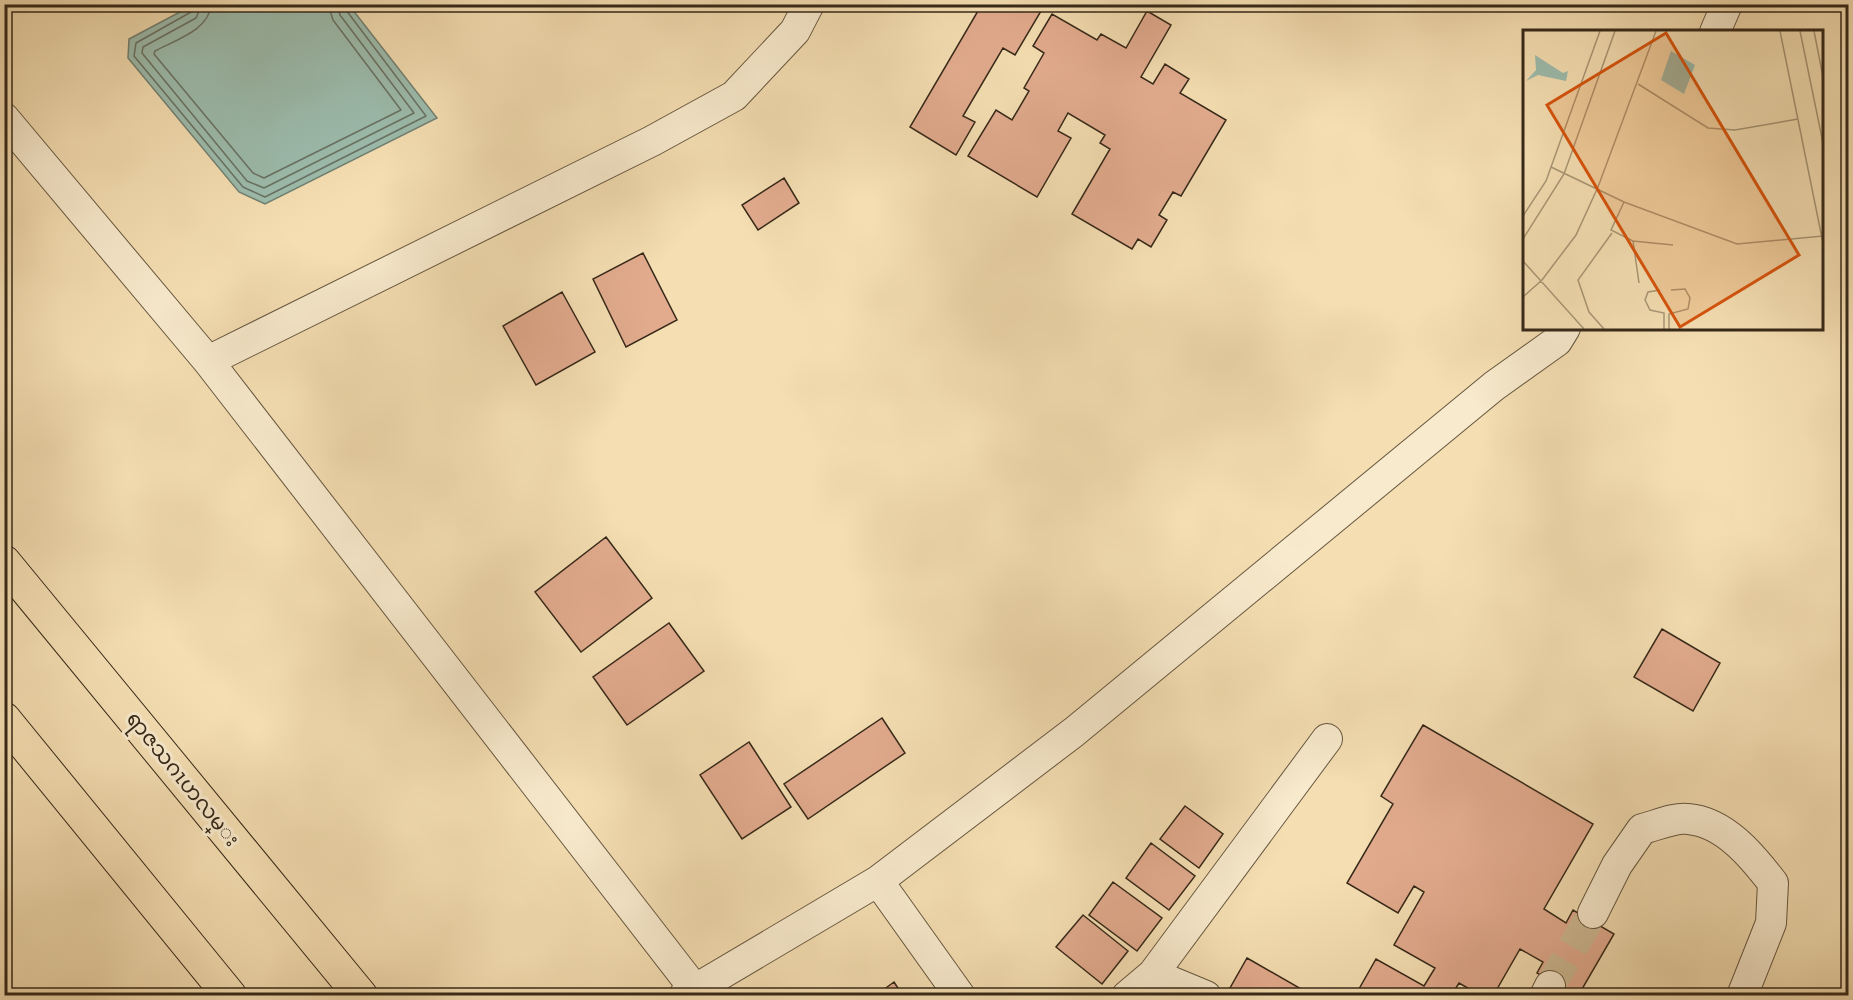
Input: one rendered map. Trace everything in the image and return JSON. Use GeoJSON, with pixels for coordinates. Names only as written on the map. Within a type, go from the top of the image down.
{"type":"FeatureCollection","features":[{"type":"Feature","properties":{"kind":"main road","name":"ရာဇသဂၤဟလမ္း"},"geometry":{"type":"LineString","coordinates":[[4,562],[361,996]]}},
{"type":"Feature","properties":{"kind":"main road"},"geometry":{"type":"LineString","coordinates":[[4,719],[230,996]]}},
{"type":"Feature","properties":{"kind":"street"},"geometry":{"type":"LineString","coordinates":[[208,361],[652,141],[734,96],[795,31],[808,4]]}},
{"type":"Feature","properties":{"kind":"street"},"geometry":{"type":"LineString","coordinates":[[1716,30],[1727,4]]}},
{"type":"Feature","properties":{"kind":"street"},"geometry":{"type":"LineString","coordinates":[[4,118],[208,361],[693,993],[878,880],[1074,732],[1494,386],[1557,341],[1564,330]]}},
{"type":"Feature","properties":{"kind":"street"},"geometry":{"type":"LineString","coordinates":[[1127,996],[1154,974],[1327,739]]}},
{"type":"Feature","properties":{"kind":"street"},"geometry":{"type":"LineString","coordinates":[[1593,914],[1617,865],[1642,829],[1688,818],[1714,827],[1749,852],[1773,884],[1771,923],[1742,996]]}},
{"type":"Feature","properties":{"kind":"street"},"geometry":{"type":"LineString","coordinates":[[878,880],[960,996]]}},
{"type":"Feature","properties":{"kind":"street"},"geometry":{"type":"LineString","coordinates":[[1154,974],[1206,996]]}},
{"type":"Feature","properties":{"kind":"water"},"geometry":{"type":"Polygon","coordinates":[[[193,5],[349,5],[437,118],[265,204],[239,192],[128,58],[129,39],[193,5]]]}},
{"type":"Feature","properties":{"kind":"building"},"geometry":{"type":"Polygon","coordinates":[[[982,4],[1044,6],[1015,55],[1003,48],[963,116],[975,122],[956,155],[910,127],[982,4]]]}},
{"type":"Feature","properties":{"kind":"building"},"geometry":{"type":"Polygon","coordinates":[[[1147,11],[1171,25],[1141,77],[1153,84],[1165,64],[1189,79],[1180,93],[1226,120],[1181,196],[1173,192],[1159,215],[1167,220],[1151,247],[1138,239],[1132,249],[1072,214],[1110,149],[1100,143],[1105,135],[1068,113],[1058,131],[1071,138],[1037,197],[968,156],[996,110],[1012,120],[1029,91],[1024,88],[1044,53],[1033,46],[1052,14],[1097,40],[1101,34],[1126,48],[1147,11]]]}},
{"type":"Feature","properties":{"kind":"building"},"geometry":{"type":"Polygon","coordinates":[[[784,178],[799,203],[758,230],[742,205],[784,178]]]}},
{"type":"Feature","properties":{"kind":"building"},"geometry":{"type":"Polygon","coordinates":[[[643,253],[677,320],[626,347],[593,279],[643,253]]]}},
{"type":"Feature","properties":{"kind":"building"},"geometry":{"type":"Polygon","coordinates":[[[562,292],[595,352],[536,385],[503,326],[562,292]]]}},
{"type":"Feature","properties":{"kind":"building"},"geometry":{"type":"Polygon","coordinates":[[[606,537],[652,598],[581,652],[535,592],[606,537]]]}},
{"type":"Feature","properties":{"kind":"building"},"geometry":{"type":"Polygon","coordinates":[[[669,623],[704,671],[627,725],[593,677],[669,623]]]}},
{"type":"Feature","properties":{"kind":"building"},"geometry":{"type":"Polygon","coordinates":[[[1662,629],[1720,663],[1693,711],[1634,677],[1662,629]]]}},
{"type":"Feature","properties":{"kind":"building"},"geometry":{"type":"Polygon","coordinates":[[[882,718],[905,753],[808,819],[784,784],[882,718]]]}},
{"type":"Feature","properties":{"kind":"building"},"geometry":{"type":"Polygon","coordinates":[[[1423,725],[1593,824],[1544,909],[1566,923],[1573,910],[1614,934],[1578,996],[1537,973],[1543,962],[1520,949],[1493,996],[1482,996],[1459,983],[1451,996],[1355,996],[1376,959],[1424,986],[1435,968],[1394,945],[1424,892],[1414,886],[1398,913],[1347,883],[1393,804],[1381,796],[1423,725]]]}},
{"type":"Feature","properties":{"kind":"building"},"geometry":{"type":"Polygon","coordinates":[[[749,742],[791,807],[742,839],[700,775],[749,742]]]}},
{"type":"Feature","properties":{"kind":"building"},"geometry":{"type":"Polygon","coordinates":[[[1185,806],[1223,834],[1199,868],[1160,839],[1185,806]]]}},
{"type":"Feature","properties":{"kind":"building"},"geometry":{"type":"Polygon","coordinates":[[[1151,843],[1195,876],[1169,910],[1126,878],[1151,843]]]}},
{"type":"Feature","properties":{"kind":"building"},"geometry":{"type":"Polygon","coordinates":[[[1113,882],[1162,918],[1137,951],[1089,915],[1113,882]]]}},
{"type":"Feature","properties":{"kind":"building"},"geometry":{"type":"Polygon","coordinates":[[[1083,915],[1128,951],[1102,984],[1056,947],[1083,915]]]}},
{"type":"Feature","properties":{"kind":"building"},"geometry":{"type":"Polygon","coordinates":[[[1247,958],[1310,994],[1243,996],[1230,988],[1247,958]]]}},
{"type":"Feature","properties":{"kind":"building"},"geometry":{"type":"Polygon","coordinates":[[[894,982],[903,996],[875,996],[894,982]]]}},
{"type":"Feature","properties":{"kind":"tunnel"},"geometry":{"type":"LineString","coordinates":[[1550,986],[1593,913]]}}]}
